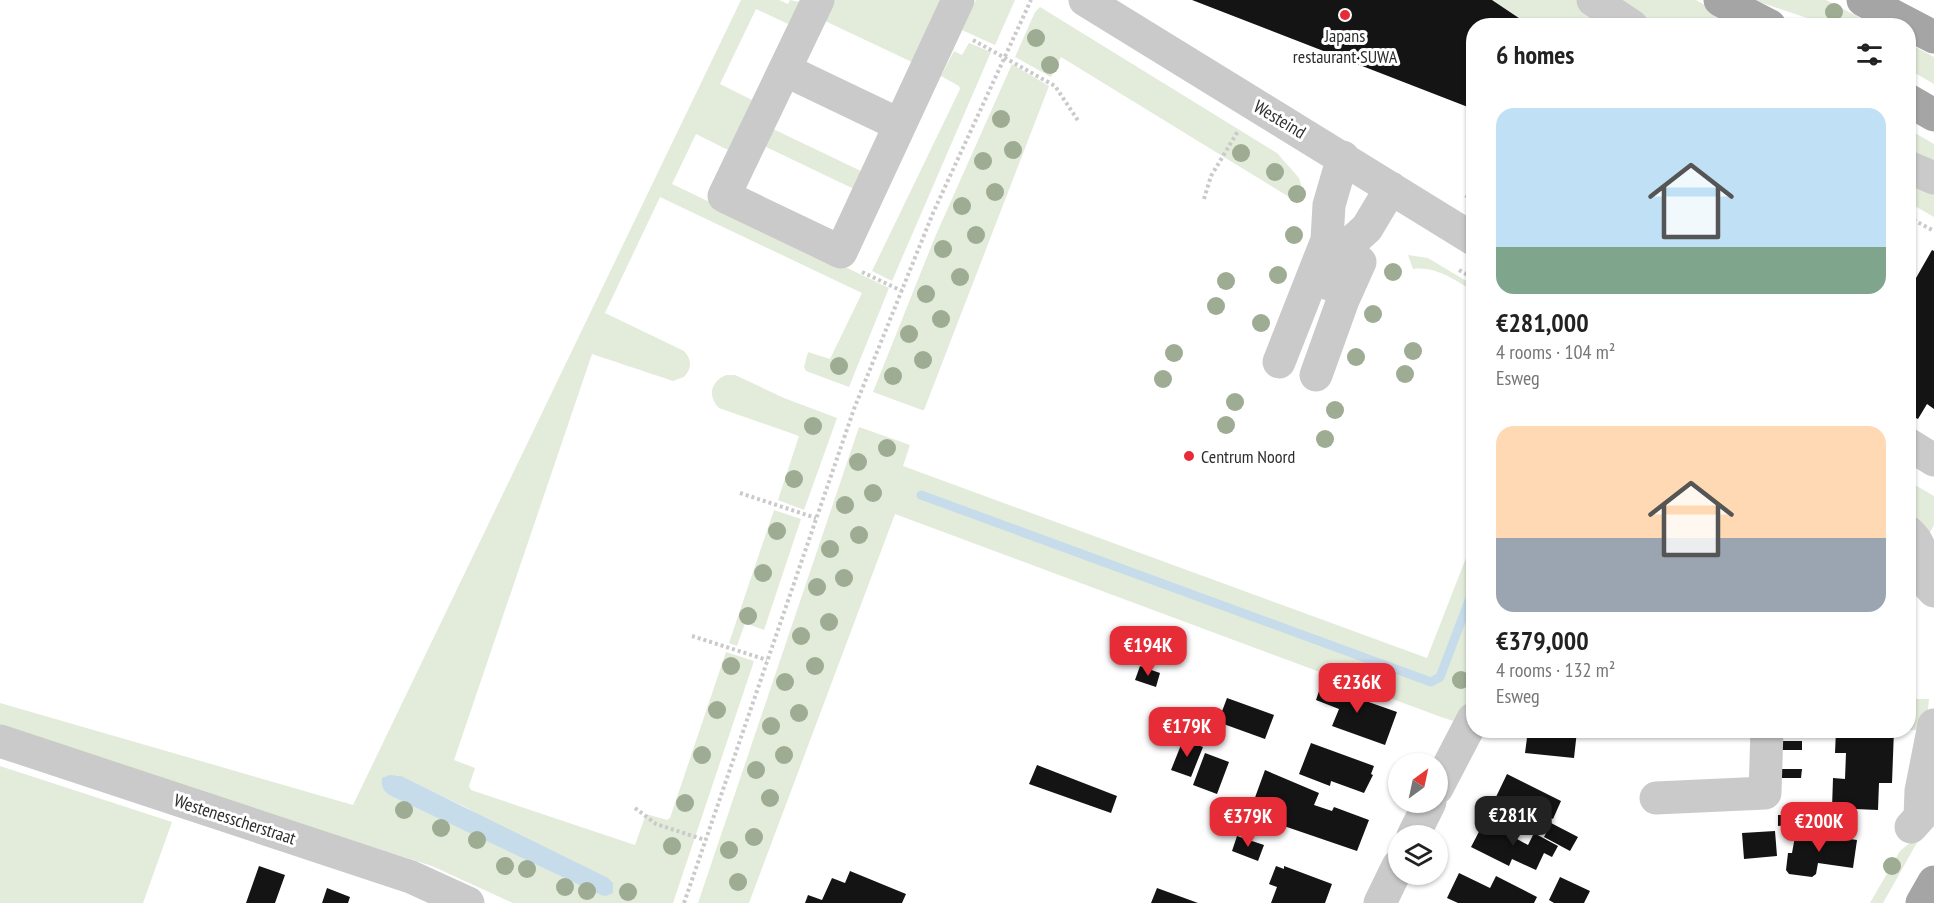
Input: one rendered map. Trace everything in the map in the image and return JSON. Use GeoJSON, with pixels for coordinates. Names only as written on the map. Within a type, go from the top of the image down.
{"type":"FeatureCollection","features":[{"type":"Feature","properties":{"kind":"main road"},"geometry":{"type":"LineString","coordinates":[[1720,0],[1755,18]]}},
{"type":"Feature","properties":{"kind":"main road"},"geometry":{"type":"LineString","coordinates":[[1863,0],[1898,18]]}},
{"type":"Feature","properties":{"kind":"main road"},"geometry":{"type":"LineString","coordinates":[[1916,28],[1934,37]]}},
{"type":"Feature","properties":{"kind":"main road"},"geometry":{"type":"LineString","coordinates":[[1916,105],[1934,115]]}},
{"type":"Feature","properties":{"kind":"main road"},"geometry":{"type":"LineString","coordinates":[[1922,903],[1934,882]]}},
{"type":"Feature","properties":{"kind":"street"},"geometry":{"type":"LineString","coordinates":[[818,0],[724,196],[841,252],[958,0]]}},
{"type":"Feature","properties":{"kind":"street","name":"Westeind"},"geometry":{"type":"LineString","coordinates":[[1085,0],[1466,234]]}},
{"type":"Feature","properties":{"kind":"street"},"geometry":{"type":"LineString","coordinates":[[1593,0],[1620,18]]}},
{"type":"Feature","properties":{"kind":"street"},"geometry":{"type":"LineString","coordinates":[[785,70],[900,125]]}},
{"type":"Feature","properties":{"kind":"street"},"geometry":{"type":"LineString","coordinates":[[1343,157],[1329,205],[1327,240],[1288,365],[1343,300],[1362,257],[1367,228],[1390,189]]}},
{"type":"Feature","properties":{"kind":"street"},"geometry":{"type":"LineString","coordinates":[[1916,170],[1934,178]]}},
{"type":"Feature","properties":{"kind":"street"},"geometry":{"type":"LineString","coordinates":[[1916,449],[1934,460]]}},
{"type":"Feature","properties":{"kind":"street"},"geometry":{"type":"LineString","coordinates":[[1916,540],[1922,551],[1922,579],[1934,591]]}},
{"type":"Feature","properties":{"kind":"street"},"geometry":{"type":"LineString","coordinates":[[1911,827],[1920,818],[1921,791],[1934,725]]}},
{"type":"Feature","properties":{"kind":"street"},"geometry":{"type":"LineString","coordinates":[[1448,767],[1466,732]]}},
{"type":"Feature","properties":{"kind":"street"},"geometry":{"type":"LineString","coordinates":[[1656,798],[1765,793],[1767,738]]}},
{"type":"Feature","properties":{"kind":"street","name":"Westenesscherstraat"},"geometry":{"type":"LineString","coordinates":[[0,741],[411,877],[468,903]]}},
{"type":"Feature","properties":{"kind":"street"},"geometry":{"type":"LineString","coordinates":[[1380,903],[1389,885]]}},
{"type":"Feature","properties":{"kind":"path"},"geometry":{"type":"LineString","coordinates":[[684,903],[854,409],[933,213],[1031,0]]}},
{"type":"Feature","properties":{"kind":"path"},"geometry":{"type":"LineString","coordinates":[[968,37],[1055,86],[1079,122]]}},
{"type":"Feature","properties":{"kind":"path"},"geometry":{"type":"LineString","coordinates":[[1204,199],[1211,176],[1254,103]]}},
{"type":"Feature","properties":{"kind":"path"},"geometry":{"type":"LineString","coordinates":[[1916,221],[1934,231]]}},
{"type":"Feature","properties":{"kind":"path"},"geometry":{"type":"LineString","coordinates":[[841,252],[850,266],[902,291]]}},
{"type":"Feature","properties":{"kind":"path"},"geometry":{"type":"LineString","coordinates":[[741,494],[816,518]]}},
{"type":"Feature","properties":{"kind":"path"},"geometry":{"type":"LineString","coordinates":[[692,636],[767,660]]}},
{"type":"Feature","properties":{"kind":"path"},"geometry":{"type":"LineString","coordinates":[[635,808],[656,824],[705,840]]}},
{"type":"Feature","properties":{"kind":"green space"},"geometry":{"type":"Polygon","coordinates":[[[741,0],[779,0],[788,4],[790,0],[800,2],[788,24],[756,9],[720,84],[752,100],[728,150],[696,134],[672,184],[889,288],[849,387],[806,371],[804,367],[808,352],[830,359],[862,293],[660,197],[605,313],[684,351],[690,361],[688,370],[684,377],[673,381],[592,354],[454,760],[475,768],[469,786],[471,790],[635,845],[646,814],[667,820],[670,818],[726,652],[754,661],[673,903],[513,903],[432,866],[0,728],[0,703],[353,805],[741,0]],[[397,775],[391,796],[606,896],[467,808],[397,775]]]}},
{"type":"Feature","properties":{"kind":"green space"},"geometry":{"type":"Polygon","coordinates":[[[832,0],[950,0],[914,63],[825,21],[832,0]]]}},
{"type":"Feature","properties":{"kind":"green space"},"geometry":{"type":"Polygon","coordinates":[[[976,0],[1015,0],[995,45],[962,30],[976,0]]]}},
{"type":"Feature","properties":{"kind":"green space"},"geometry":{"type":"Polygon","coordinates":[[[1492,0],[1576,0],[1606,18],[1519,18],[1492,0]]]}},
{"type":"Feature","properties":{"kind":"green space"},"geometry":{"type":"Polygon","coordinates":[[[1614,0],[1696,0],[1728,18],[1646,18],[1614,0]]]}},
{"type":"Feature","properties":{"kind":"green space"},"geometry":{"type":"Polygon","coordinates":[[[1753,0],[1826,0],[1861,18],[1807,18],[1753,0]]]}},
{"type":"Feature","properties":{"kind":"green space"},"geometry":{"type":"Polygon","coordinates":[[[1040,7],[1277,153],[1299,178],[1304,195],[1289,197],[1061,57],[1051,77],[1015,57],[1035,12],[1040,7]]]}},
{"type":"Feature","properties":{"kind":"green space"},"geometry":{"type":"Polygon","coordinates":[[[969,43],[991,52],[892,281],[872,271],[960,89],[959,86],[941,76],[954,51],[962,55],[969,43]]]}},
{"type":"Feature","properties":{"kind":"green space"},"geometry":{"type":"Polygon","coordinates":[[[1916,47],[1934,57],[1934,84],[1916,74],[1916,47]]]}},
{"type":"Feature","properties":{"kind":"green space"},"geometry":{"type":"Polygon","coordinates":[[[1012,64],[1049,86],[924,410],[922,410],[873,392],[935,237],[1012,64]]]}},
{"type":"Feature","properties":{"kind":"green space"},"geometry":{"type":"Polygon","coordinates":[[[771,128],[863,172],[854,189],[762,145],[771,128]]]}},
{"type":"Feature","properties":{"kind":"green space"},"geometry":{"type":"Polygon","coordinates":[[[1916,134],[1934,144],[1934,167],[1916,159],[1916,134]]]}},
{"type":"Feature","properties":{"kind":"green space"},"geometry":{"type":"Polygon","coordinates":[[[1916,180],[1934,188],[1934,217],[1916,207],[1916,180]]]}},
{"type":"Feature","properties":{"kind":"green space"},"geometry":{"type":"Polygon","coordinates":[[[1408,255],[1428,258],[1466,281],[1466,287],[1437,272],[1413,269],[1408,255]]]}},
{"type":"Feature","properties":{"kind":"green space"},"geometry":{"type":"Polygon","coordinates":[[[726,375],[735,375],[784,398],[837,418],[804,510],[778,500],[799,436],[719,408],[713,399],[712,389],[717,381],[726,375]]]}},
{"type":"Feature","properties":{"kind":"green space"},"geometry":{"type":"Polygon","coordinates":[[[859,427],[910,445],[903,466],[1427,658],[1466,558],[1466,712],[1460,723],[895,514],[749,903],[698,903],[859,427]]]}},
{"type":"Feature","properties":{"kind":"green space"},"geometry":{"type":"Polygon","coordinates":[[[1916,486],[1934,496],[1934,525],[1926,540],[1916,526],[1916,486]]]}},
{"type":"Feature","properties":{"kind":"green space"},"geometry":{"type":"Polygon","coordinates":[[[774,510],[801,519],[764,630],[745,623],[737,646],[729,643],[774,510]]]}},
{"type":"Feature","properties":{"kind":"green space"},"geometry":{"type":"Polygon","coordinates":[[[1916,699],[1929,699],[1926,730],[1916,730],[1916,699]]]}},
{"type":"Feature","properties":{"kind":"green space"},"geometry":{"type":"Polygon","coordinates":[[[0,766],[172,822],[143,903],[0,903],[0,766]]]}},
{"type":"Feature","properties":{"kind":"green space"},"geometry":{"type":"Polygon","coordinates":[[[1917,837],[1919,839],[1883,903],[1870,903],[1900,851],[1917,837]]]}},
{"type":"Feature","properties":{"kind":"water"},"geometry":{"type":"Polygon","coordinates":[[[390,775],[401,776],[608,878],[613,883],[613,893],[606,896],[601,895],[391,796],[384,790],[382,784],[382,778],[390,775]]]}},
{"type":"Feature","properties":{"kind":"building"},"geometry":{"type":"Polygon","coordinates":[[[1192,0],[1492,0],[1519,18],[1466,18],[1466,106],[1192,0]]]}},
{"type":"Feature","properties":{"kind":"building"},"geometry":{"type":"Polygon","coordinates":[[[1932,250],[1934,251],[1934,409],[1927,404],[1918,419],[1916,418],[1916,278],[1932,250]]]}},
{"type":"Feature","properties":{"kind":"building"},"geometry":{"type":"Polygon","coordinates":[[[1140,666],[1160,673],[1156,687],[1135,680],[1140,666]]]}},
{"type":"Feature","properties":{"kind":"building"},"geometry":{"type":"Polygon","coordinates":[[[1323,679],[1345,687],[1343,693],[1397,712],[1385,745],[1332,726],[1339,709],[1316,700],[1323,679]]]}},
{"type":"Feature","properties":{"kind":"building"},"geometry":{"type":"Polygon","coordinates":[[[1227,698],[1274,715],[1265,739],[1218,722],[1227,698]]]}},
{"type":"Feature","properties":{"kind":"building"},"geometry":{"type":"Polygon","coordinates":[[[1527,738],[1576,738],[1574,758],[1525,753],[1527,738]]]}},
{"type":"Feature","properties":{"kind":"building"},"geometry":{"type":"Polygon","coordinates":[[[1836,738],[1894,738],[1892,783],[1879,783],[1878,810],[1832,808],[1833,778],[1845,779],[1846,753],[1835,753],[1836,738]]]}},
{"type":"Feature","properties":{"kind":"building"},"geometry":{"type":"Polygon","coordinates":[[[1183,740],[1203,747],[1191,777],[1171,770],[1183,740]]]}},
{"type":"Feature","properties":{"kind":"building"},"geometry":{"type":"Polygon","coordinates":[[[1779,741],[1802,741],[1802,750],[1779,750],[1779,741]]]}},
{"type":"Feature","properties":{"kind":"building"},"geometry":{"type":"Polygon","coordinates":[[[1311,743],[1374,766],[1371,774],[1373,775],[1364,793],[1331,781],[1330,786],[1299,774],[1311,743]]]}},
{"type":"Feature","properties":{"kind":"building"},"geometry":{"type":"Polygon","coordinates":[[[1205,753],[1229,762],[1217,794],[1193,785],[1205,753]]]}},
{"type":"Feature","properties":{"kind":"building"},"geometry":{"type":"Polygon","coordinates":[[[1037,765],[1117,796],[1111,813],[1029,784],[1037,765]]]}},
{"type":"Feature","properties":{"kind":"building"},"geometry":{"type":"Polygon","coordinates":[[[1779,769],[1802,769],[1801,778],[1779,778],[1779,769]]]}},
{"type":"Feature","properties":{"kind":"building"},"geometry":{"type":"Polygon","coordinates":[[[1265,770],[1319,793],[1314,805],[1332,811],[1334,807],[1369,820],[1357,851],[1249,814],[1265,770]]]}},
{"type":"Feature","properties":{"kind":"building"},"geometry":{"type":"Polygon","coordinates":[[[1507,774],[1561,801],[1553,819],[1536,811],[1532,820],[1495,799],[1507,774]]]}},
{"type":"Feature","properties":{"kind":"building"},"geometry":{"type":"Polygon","coordinates":[[[1778,815],[1801,815],[1801,824],[1778,826],[1778,815]]]}},
{"type":"Feature","properties":{"kind":"building"},"geometry":{"type":"Polygon","coordinates":[[[1551,823],[1578,837],[1570,851],[1544,837],[1551,823]]]}},
{"type":"Feature","properties":{"kind":"building"},"geometry":{"type":"Polygon","coordinates":[[[1483,824],[1500,832],[1501,830],[1528,845],[1534,833],[1558,846],[1552,857],[1544,853],[1536,870],[1512,859],[1509,866],[1471,847],[1483,824]]]}},
{"type":"Feature","properties":{"kind":"building"},"geometry":{"type":"Polygon","coordinates":[[[1775,831],[1777,856],[1744,859],[1742,833],[1775,831]]]}},
{"type":"Feature","properties":{"kind":"building"},"geometry":{"type":"Polygon","coordinates":[[[1796,831],[1857,840],[1853,868],[1818,863],[1816,874],[1812,877],[1789,874],[1786,870],[1788,853],[1792,853],[1796,831]]]}},
{"type":"Feature","properties":{"kind":"building"},"geometry":{"type":"Polygon","coordinates":[[[1237,836],[1264,845],[1258,861],[1232,851],[1237,836]]]}},
{"type":"Feature","properties":{"kind":"building"},"geometry":{"type":"Polygon","coordinates":[[[259,866],[285,875],[275,903],[246,903],[259,866]]]}},
{"type":"Feature","properties":{"kind":"building"},"geometry":{"type":"Polygon","coordinates":[[[1276,866],[1284,869],[1284,866],[1332,884],[1325,903],[1271,903],[1277,887],[1269,884],[1276,866]]]}},
{"type":"Feature","properties":{"kind":"building"},"geometry":{"type":"Polygon","coordinates":[[[850,871],[906,894],[902,903],[805,903],[808,895],[822,900],[832,878],[845,883],[850,871]]]}},
{"type":"Feature","properties":{"kind":"building"},"geometry":{"type":"Polygon","coordinates":[[[1459,873],[1490,888],[1496,876],[1537,897],[1534,903],[1458,903],[1447,898],[1459,873]]]}},
{"type":"Feature","properties":{"kind":"building"},"geometry":{"type":"Polygon","coordinates":[[[1560,877],[1590,891],[1584,903],[1554,903],[1549,900],[1560,877]]]}},
{"type":"Feature","properties":{"kind":"building"},"geometry":{"type":"Polygon","coordinates":[[[327,888],[350,897],[348,903],[322,903],[327,888]]]}},
{"type":"Feature","properties":{"kind":"building"},"geometry":{"type":"Polygon","coordinates":[[[1157,888],[1198,903],[1151,903],[1157,888]]]}},
{"type":"Feature","properties":{"kind":"waterway"},"geometry":{"type":"LineString","coordinates":[[921,495],[1431,682],[1440,677],[1466,608]]}},
{"type":"Feature","properties":{"kind":"place","name":"Japans restaurant SUWA"},"geometry":{"type":"Point","coordinates":[1345,15]}},
{"type":"Feature","properties":{"kind":"place","name":"Centrum Noord"},"geometry":{"type":"Point","coordinates":[1189,456]}}]}
